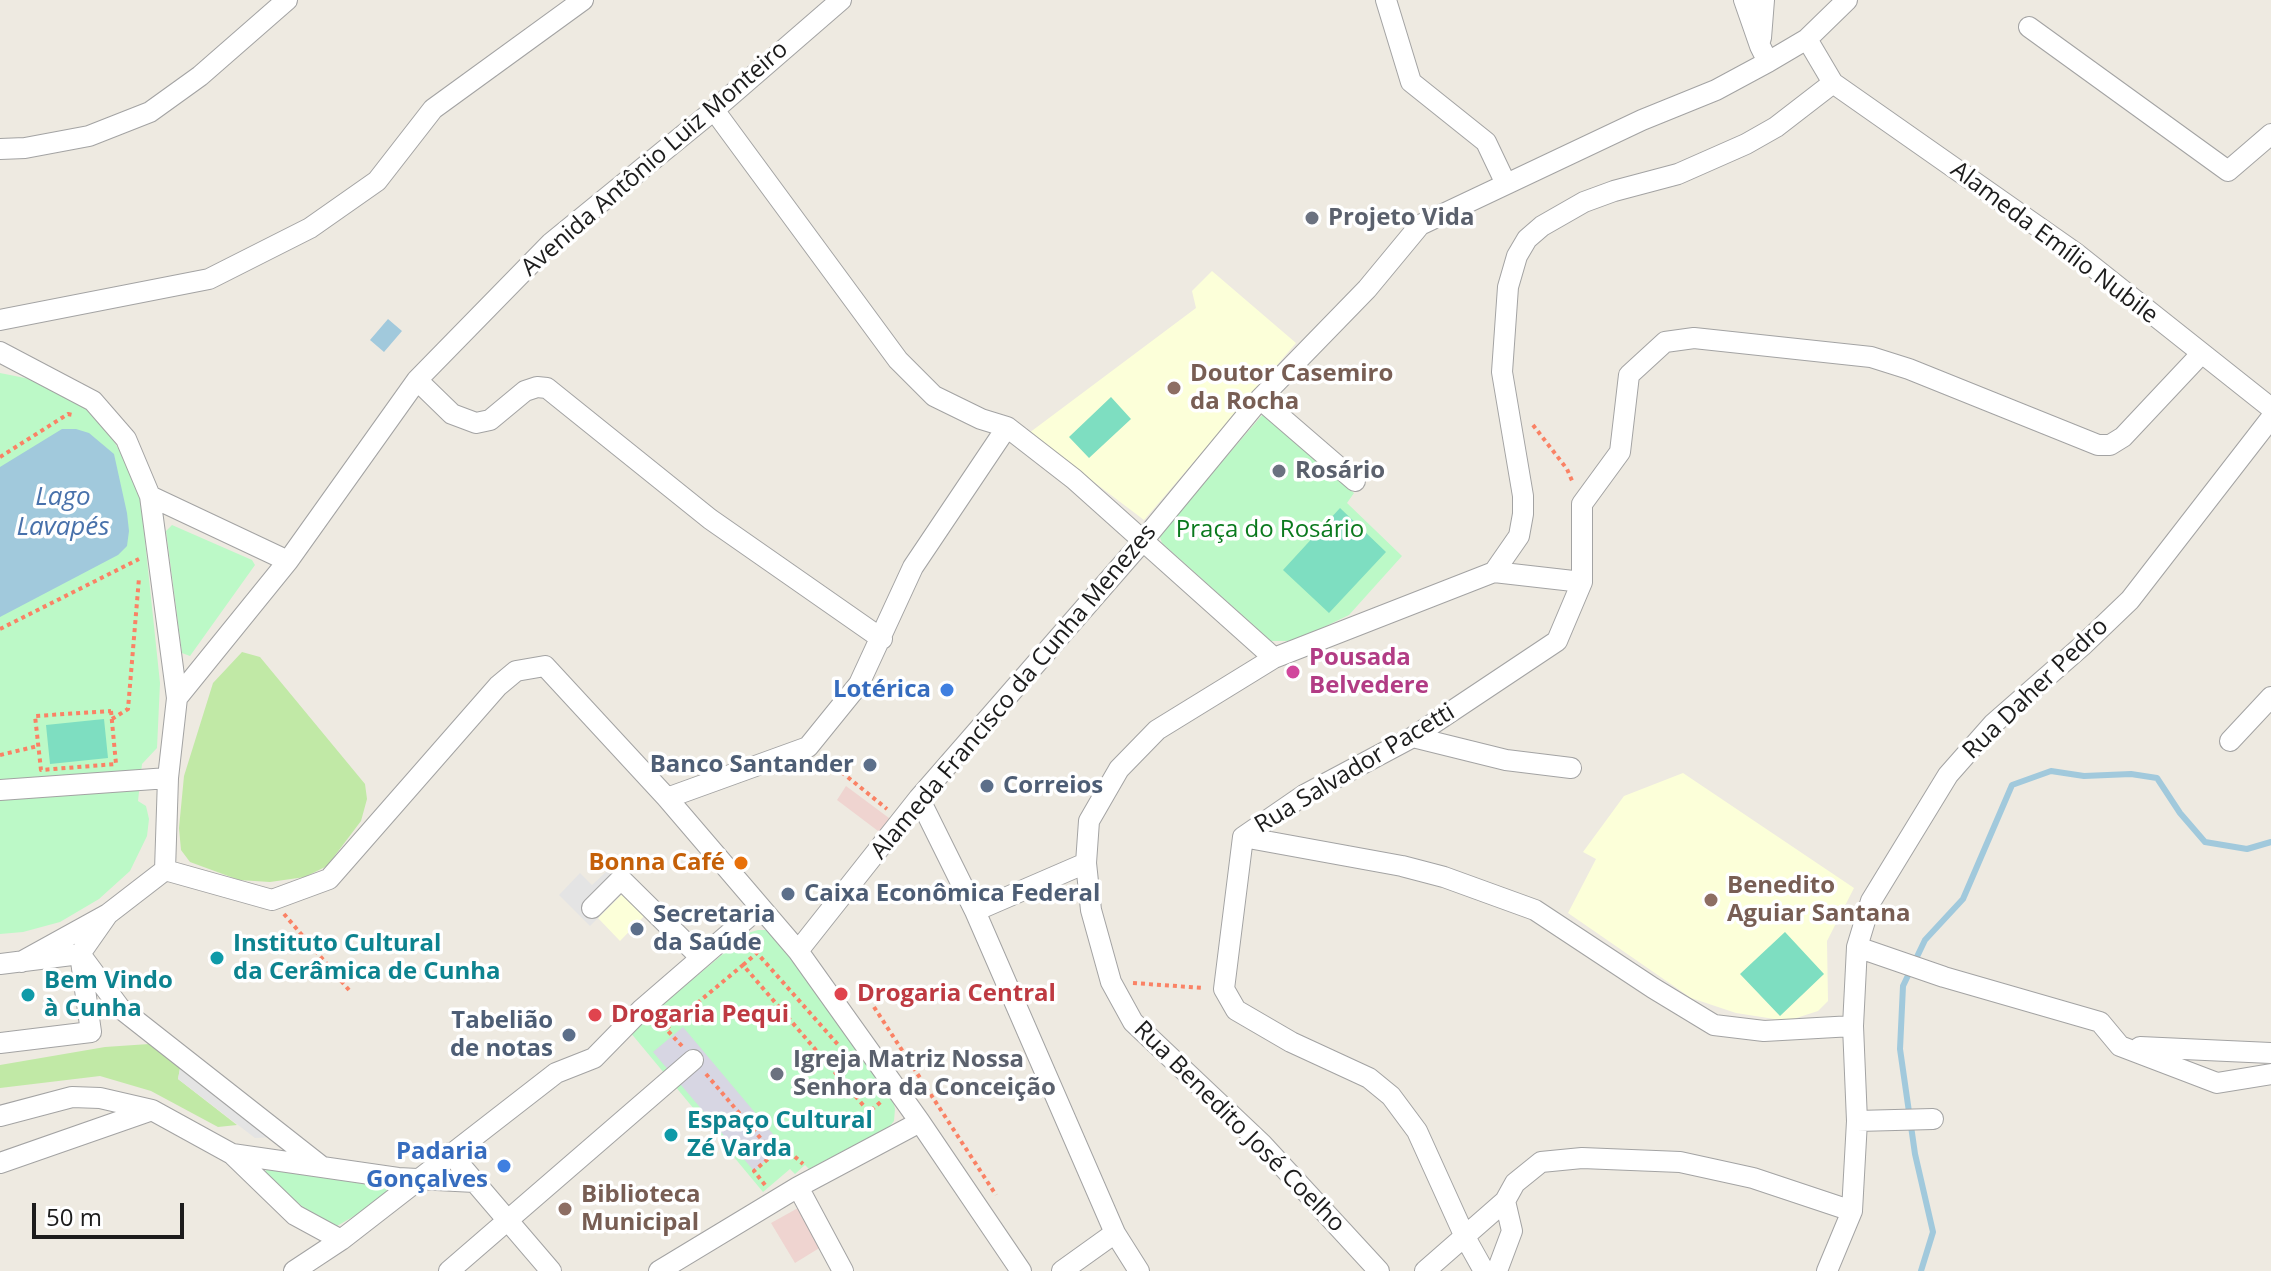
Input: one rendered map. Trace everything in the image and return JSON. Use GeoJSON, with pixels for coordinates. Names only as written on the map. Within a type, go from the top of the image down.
{"type":"FeatureCollection","features":[{"type":"Feature","properties":{"kind":"street"},"geometry":{"type":"LineString","coordinates":[[0,149],[25,148],[89,136],[150,112],[200,76],[287,0]]}},
{"type":"Feature","properties":{"kind":"street"},"geometry":{"type":"LineString","coordinates":[[0,320],[209,279],[310,228],[377,181],[433,109],[583,0]]}},
{"type":"Feature","properties":{"kind":"street","name":"Avenida Antônio Luiz Monteiro"},"geometry":{"type":"LineString","coordinates":[[177,698],[288,561],[417,380],[551,243],[714,110],[841,0]]}},
{"type":"Feature","properties":{"kind":"street"},"geometry":{"type":"LineString","coordinates":[[1386,0],[1411,82],[1486,142],[1506,184]]}},
{"type":"Feature","properties":{"kind":"street"},"geometry":{"type":"LineString","coordinates":[[1744,0],[1764,54]]}},
{"type":"Feature","properties":{"kind":"street"},"geometry":{"type":"LineString","coordinates":[[1764,0],[1764,54]]}},
{"type":"Feature","properties":{"kind":"street","name":"Alameda Francisco da Cunha Menezes"},"geometry":{"type":"LineString","coordinates":[[798,951],[919,798],[1142,542],[1260,399],[1367,289],[1420,225],[1642,120],[1716,90],[1764,54],[1807,39],[1847,0]]}},
{"type":"Feature","properties":{"kind":"street"},"geometry":{"type":"LineString","coordinates":[[2029,27],[2228,171],[2271,134]]}},
{"type":"Feature","properties":{"kind":"street"},"geometry":{"type":"LineString","coordinates":[[1807,39],[1833,83],[1776,127],[1678,174],[1584,202],[1542,226],[1527,239],[1517,256],[1508,287],[1502,372],[1523,496],[1523,514],[1519,536],[1494,572],[1582,582],[1582,504],[1620,452],[1629,375],[1665,342],[1694,338],[1871,357],[1909,369],[2098,445],[2110,445],[2123,437],[2201,354]]}},
{"type":"Feature","properties":{"kind":"street","name":"Alameda Emílio Nubile"},"geometry":{"type":"LineString","coordinates":[[1833,83],[2077,254],[2271,408]]}},
{"type":"Feature","properties":{"kind":"street"},"geometry":{"type":"LineString","coordinates":[[714,110],[898,360],[934,396],[981,419],[1007,427],[1074,479],[1274,658]]}},
{"type":"Feature","properties":{"kind":"street"},"geometry":{"type":"LineString","coordinates":[[0,352],[93,401],[126,439],[150,496],[177,698],[168,778],[165,870]]}},
{"type":"Feature","properties":{"kind":"street"},"geometry":{"type":"LineString","coordinates":[[417,380],[452,414],[476,423],[490,420],[525,391],[547,388],[710,519],[882,639]]}},
{"type":"Feature","properties":{"kind":"street"},"geometry":{"type":"LineString","coordinates":[[1260,399],[1355,481]]}},
{"type":"Feature","properties":{"kind":"street"},"geometry":{"type":"LineString","coordinates":[[667,798],[808,747],[859,684],[913,567],[1007,427]]}},
{"type":"Feature","properties":{"kind":"street","name":"Rua Daher Pedro"},"geometry":{"type":"LineString","coordinates":[[1827,1271],[1852,1211],[1865,1120],[1853,1026],[1857,947],[1871,901],[1948,775],[1993,724],[2130,600],[2268,430]]}},
{"type":"Feature","properties":{"kind":"street"},"geometry":{"type":"LineString","coordinates":[[150,496],[288,561]]}},
{"type":"Feature","properties":{"kind":"street","name":"Rua Benedito José Coelho"},"geometry":{"type":"LineString","coordinates":[[1379,1271],[1262,1144],[1133,1022],[1111,982],[1091,910],[1086,863],[1089,821],[1119,769],[1157,730],[1274,658],[1494,572]]}},
{"type":"Feature","properties":{"kind":"street","name":"Rua Salvador Pacetti"},"geometry":{"type":"LineString","coordinates":[[1224,989],[1243,837],[1304,795],[1413,737],[1557,641],[1582,582]]}},
{"type":"Feature","properties":{"kind":"street"},"geometry":{"type":"LineString","coordinates":[[165,870],[272,900],[329,879],[476,710],[516,671],[545,666],[667,798],[798,951],[1021,1271]]}},
{"type":"Feature","properties":{"kind":"street"},"geometry":{"type":"LineString","coordinates":[[2230,741],[2271,697]]}},
{"type":"Feature","properties":{"kind":"street"},"geometry":{"type":"LineString","coordinates":[[1413,737],[1506,760],[1571,768]]}},
{"type":"Feature","properties":{"kind":"street"},"geometry":{"type":"LineString","coordinates":[[0,790],[168,778]]}},
{"type":"Feature","properties":{"kind":"street"},"geometry":{"type":"LineString","coordinates":[[919,798],[975,911],[1115,1233],[1139,1271]]}},
{"type":"Feature","properties":{"kind":"street"},"geometry":{"type":"LineString","coordinates":[[1243,837],[1402,866],[1444,877],[1535,910],[1714,1025],[1764,1031],[1853,1026]]}},
{"type":"Feature","properties":{"kind":"street"},"geometry":{"type":"LineString","coordinates":[[975,911],[1086,863]]}},
{"type":"Feature","properties":{"kind":"street"},"geometry":{"type":"LineString","coordinates":[[21,962],[108,914],[165,870]]}},
{"type":"Feature","properties":{"kind":"street"},"geometry":{"type":"LineString","coordinates":[[592,908],[621,879],[700,957]]}},
{"type":"Feature","properties":{"kind":"street"},"geometry":{"type":"LineString","coordinates":[[294,1271],[341,1240],[556,1073],[594,1058],[642,1009],[760,907]]}},
{"type":"Feature","properties":{"kind":"street"},"geometry":{"type":"LineString","coordinates":[[0,1043],[91,1032],[80,954],[108,914]]}},
{"type":"Feature","properties":{"kind":"street"},"geometry":{"type":"LineString","coordinates":[[1857,947],[1944,977],[2100,1022],[2120,1046],[2217,1083],[2271,1074]]}},
{"type":"Feature","properties":{"kind":"street"},"geometry":{"type":"LineString","coordinates":[[0,964],[80,954]]}},
{"type":"Feature","properties":{"kind":"street"},"geometry":{"type":"LineString","coordinates":[[80,954],[120,1008],[321,1166]]}},
{"type":"Feature","properties":{"kind":"street"},"geometry":{"type":"LineString","coordinates":[[1224,989],[1236,1010],[1291,1042],[1369,1078],[1391,1096],[1417,1131],[1465,1237],[1484,1271]]}},
{"type":"Feature","properties":{"kind":"street"},"geometry":{"type":"LineString","coordinates":[[2120,1046],[2271,1053]]}},
{"type":"Feature","properties":{"kind":"street"},"geometry":{"type":"LineString","coordinates":[[449,1271],[693,1060]]}},
{"type":"Feature","properties":{"kind":"street"},"geometry":{"type":"LineString","coordinates":[[0,1116],[72,1097],[100,1098],[152,1110],[232,1154],[295,1215],[341,1240]]}},
{"type":"Feature","properties":{"kind":"street"},"geometry":{"type":"LineString","coordinates":[[0,1163],[152,1110]]}},
{"type":"Feature","properties":{"kind":"street"},"geometry":{"type":"LineString","coordinates":[[1865,1120],[1925,1119]]}},
{"type":"Feature","properties":{"kind":"street"},"geometry":{"type":"LineString","coordinates":[[659,1271],[798,1187],[920,1122]]}},
{"type":"Feature","properties":{"kind":"street"},"geometry":{"type":"LineString","coordinates":[[450,1153],[551,1271]]}},
{"type":"Feature","properties":{"kind":"street"},"geometry":{"type":"LineString","coordinates":[[232,1154],[417,1180],[475,1182]]}},
{"type":"Feature","properties":{"kind":"street"},"geometry":{"type":"LineString","coordinates":[[1425,1271],[1505,1201],[1515,1183],[1541,1162],[1582,1158],[1680,1162],[1753,1178],[1852,1211]]}},
{"type":"Feature","properties":{"kind":"street"},"geometry":{"type":"LineString","coordinates":[[798,1187],[843,1271]]}},
{"type":"Feature","properties":{"kind":"street"},"geometry":{"type":"LineString","coordinates":[[1497,1271],[1512,1231],[1505,1201]]}},
{"type":"Feature","properties":{"kind":"street"},"geometry":{"type":"LineString","coordinates":[[1062,1271],[1115,1233]]}},
{"type":"Feature","properties":{"kind":"path"},"geometry":{"type":"LineString","coordinates":[[0,457],[68,414],[83,416]]}},
{"type":"Feature","properties":{"kind":"path"},"geometry":{"type":"LineString","coordinates":[[1531,424],[1567,469],[1582,504]]}},
{"type":"Feature","properties":{"kind":"path"},"geometry":{"type":"LineString","coordinates":[[0,629],[141,558],[128,709],[112,719]]}},
{"type":"Feature","properties":{"kind":"path"},"geometry":{"type":"LineString","coordinates":[[111,711],[116,764],[41,770],[38,746],[35,716],[111,711]]}},
{"type":"Feature","properties":{"kind":"path"},"geometry":{"type":"LineString","coordinates":[[0,755],[38,746]]}},
{"type":"Feature","properties":{"kind":"path"},"geometry":{"type":"LineString","coordinates":[[822,756],[901,821]]}},
{"type":"Feature","properties":{"kind":"path"},"geometry":{"type":"LineString","coordinates":[[272,900],[349,990]]}},
{"type":"Feature","properties":{"kind":"path"},"geometry":{"type":"LineString","coordinates":[[774,1154],[666,1029],[757,953],[846,1054]]}},
{"type":"Feature","properties":{"kind":"path"},"geometry":{"type":"LineString","coordinates":[[743,965],[869,1112],[885,1099]]}},
{"type":"Feature","properties":{"kind":"path"},"geometry":{"type":"LineString","coordinates":[[1111,982],[1224,989]]}},
{"type":"Feature","properties":{"kind":"path"},"geometry":{"type":"LineString","coordinates":[[874,1007],[1003,1205]]}},
{"type":"Feature","properties":{"kind":"path"},"geometry":{"type":"LineString","coordinates":[[768,1188],[754,1171],[783,1146],[805,1165]]}},
{"type":"Feature","properties":{"kind":"shaded area","name":"Doutor Casemiro da Rocha"},"geometry":{"type":"Polygon","coordinates":[[[1212,271],[1296,343],[1144,520],[1029,433],[1196,308],[1192,291],[1212,271]]]}},
{"type":"Feature","properties":{"kind":"shaded area","name":"Benedito Aguiar Santana"},"geometry":{"type":"Polygon","coordinates":[[[1683,773],[1854,888],[1827,941],[1828,1001],[1818,1011],[1787,1021],[1736,1013],[1691,998],[1568,913],[1596,859],[1583,852],[1624,796],[1683,773]]]}},
{"type":"Feature","properties":{"kind":"shaded area"},"geometry":{"type":"Polygon","coordinates":[[[846,786],[893,821],[882,834],[837,800],[846,786]]]}},
{"type":"Feature","properties":{"kind":"shaded area"},"geometry":{"type":"Polygon","coordinates":[[[607,871],[626,890],[590,926],[559,895],[580,873],[592,885],[607,871]]]}},
{"type":"Feature","properties":{"kind":"shaded area"},"geometry":{"type":"Polygon","coordinates":[[[626,890],[648,912],[620,941],[598,918],[626,890]]]}},
{"type":"Feature","properties":{"kind":"shaded area"},"geometry":{"type":"Polygon","coordinates":[[[683,1027],[783,1146],[754,1171],[653,1052],[683,1027]]]}},
{"type":"Feature","properties":{"kind":"shaded area"},"geometry":{"type":"Polygon","coordinates":[[[181,1063],[275,1137],[255,1138],[178,1079],[181,1063]]]}},
{"type":"Feature","properties":{"kind":"shaded area"},"geometry":{"type":"Polygon","coordinates":[[[798,1208],[821,1247],[795,1263],[771,1223],[798,1208]]]}},
{"type":"Feature","properties":{"kind":"green space"},"geometry":{"type":"Polygon","coordinates":[[[0,373],[35,380],[88,408],[108,431],[139,484],[160,683],[157,748],[142,764],[138,801],[146,806],[149,819],[147,836],[130,871],[99,899],[60,922],[23,932],[0,934],[0,373]]]}},
{"type":"Feature","properties":{"kind":"green space"},"geometry":{"type":"Polygon","coordinates":[[[1111,397],[1131,419],[1089,458],[1069,437],[1111,397]]]}},
{"type":"Feature","properties":{"kind":"green space","name":"Praça do Rosário"},"geometry":{"type":"Polygon","coordinates":[[[1263,414],[1354,493],[1347,503],[1402,556],[1349,615],[1295,641],[1271,641],[1162,543],[1159,535],[1263,414]]]}},
{"type":"Feature","properties":{"kind":"green space"},"geometry":{"type":"Polygon","coordinates":[[[1340,508],[1386,552],[1329,613],[1283,570],[1340,508]]]}},
{"type":"Feature","properties":{"kind":"green space"},"geometry":{"type":"Polygon","coordinates":[[[172,525],[252,560],[255,565],[190,656],[182,653],[166,531],[172,525]]]}},
{"type":"Feature","properties":{"kind":"green space"},"geometry":{"type":"Polygon","coordinates":[[[242,652],[260,657],[365,784],[367,799],[361,821],[327,866],[305,877],[270,882],[239,880],[190,862],[181,850],[179,828],[184,776],[213,683],[242,652]]]}},
{"type":"Feature","properties":{"kind":"green space"},"geometry":{"type":"Polygon","coordinates":[[[104,719],[108,758],[50,764],[46,725],[104,719]]]}},
{"type":"Feature","properties":{"kind":"green space"},"geometry":{"type":"Polygon","coordinates":[[[767,930],[777,939],[893,1100],[895,1109],[894,1121],[889,1127],[809,1169],[805,1165],[795,1174],[790,1169],[763,1192],[630,1032],[748,933],[767,930]]]}},
{"type":"Feature","properties":{"kind":"green space"},"geometry":{"type":"Polygon","coordinates":[[[1785,932],[1824,974],[1780,1016],[1740,974],[1785,932]]]}},
{"type":"Feature","properties":{"kind":"green space"},"geometry":{"type":"Polygon","coordinates":[[[149,1044],[181,1063],[178,1079],[237,1125],[218,1127],[151,1091],[100,1076],[0,1088],[0,1065],[105,1047],[149,1044]]]}},
{"type":"Feature","properties":{"kind":"green space"},"geometry":{"type":"Polygon","coordinates":[[[267,1168],[385,1186],[387,1191],[385,1198],[337,1226],[329,1225],[276,1188],[265,1172],[267,1168]]]}},
{"type":"Feature","properties":{"kind":"water"},"geometry":{"type":"Polygon","coordinates":[[[388,319],[402,331],[384,352],[370,340],[388,319]]]}},
{"type":"Feature","properties":{"kind":"water","name":"Lago Lavapés"},"geometry":{"type":"Polygon","coordinates":[[[62,429],[89,433],[114,454],[127,513],[127,546],[118,555],[0,617],[0,467],[62,429]]]}},
{"type":"Feature","properties":{"kind":"waterway"},"geometry":{"type":"LineString","coordinates":[[1921,1271],[1933,1232],[1915,1154],[1900,1049],[1903,986],[1925,940],[1963,899],[2012,785],[2051,771],[2084,776],[2131,774],[2157,778],[2180,813],[2205,842],[2247,849],[2271,842]]}},
{"type":"Feature","properties":{"kind":"place","name":"Projeto Vida"},"geometry":{"type":"Point","coordinates":[1312,218]}},
{"type":"Feature","properties":{"kind":"place","name":"Doutor Casemiro da Rocha"},"geometry":{"type":"Point","coordinates":[1174,388]}},
{"type":"Feature","properties":{"kind":"place","name":"Rosário"},"geometry":{"type":"Point","coordinates":[1279,471]}},
{"type":"Feature","properties":{"kind":"place","name":"Pousada Belvedere"},"geometry":{"type":"Point","coordinates":[1293,672]}},
{"type":"Feature","properties":{"kind":"place","name":"Lotérica"},"geometry":{"type":"Point","coordinates":[947,690]}},
{"type":"Feature","properties":{"kind":"place","name":"Banco Santander"},"geometry":{"type":"Point","coordinates":[870,765]}},
{"type":"Feature","properties":{"kind":"place","name":"Correios"},"geometry":{"type":"Point","coordinates":[987,786]}},
{"type":"Feature","properties":{"kind":"place","name":"Bonna Café"},"geometry":{"type":"Point","coordinates":[741,863]}},
{"type":"Feature","properties":{"kind":"place","name":"Caixa Econômica Federal"},"geometry":{"type":"Point","coordinates":[788,894]}},
{"type":"Feature","properties":{"kind":"place","name":"Benedito Aguiar Santana"},"geometry":{"type":"Point","coordinates":[1711,900]}},
{"type":"Feature","properties":{"kind":"place","name":"Secretaria da Saúde"},"geometry":{"type":"Point","coordinates":[637,929]}},
{"type":"Feature","properties":{"kind":"place","name":"Instituto Cultural da Cerâmica de Cunha"},"geometry":{"type":"Point","coordinates":[217,958]}},
{"type":"Feature","properties":{"kind":"place","name":"Drogaria Central"},"geometry":{"type":"Point","coordinates":[841,994]}},
{"type":"Feature","properties":{"kind":"place","name":"Bem Vindo à Cunha"},"geometry":{"type":"Point","coordinates":[28,995]}},
{"type":"Feature","properties":{"kind":"place","name":"Drogaria Pequi"},"geometry":{"type":"Point","coordinates":[595,1015]}},
{"type":"Feature","properties":{"kind":"place","name":"Tabelião de notas"},"geometry":{"type":"Point","coordinates":[569,1035]}},
{"type":"Feature","properties":{"kind":"place","name":"Igreja Matriz Nossa Senhora da Conceição"},"geometry":{"type":"Point","coordinates":[777,1074]}},
{"type":"Feature","properties":{"kind":"place","name":"Espaço Cultural Zé Varda"},"geometry":{"type":"Point","coordinates":[671,1135]}},
{"type":"Feature","properties":{"kind":"place","name":"Padaria Gonçalves"},"geometry":{"type":"Point","coordinates":[504,1166]}},
{"type":"Feature","properties":{"kind":"place","name":"Biblioteca Municipal"},"geometry":{"type":"Point","coordinates":[565,1209]}}]}
